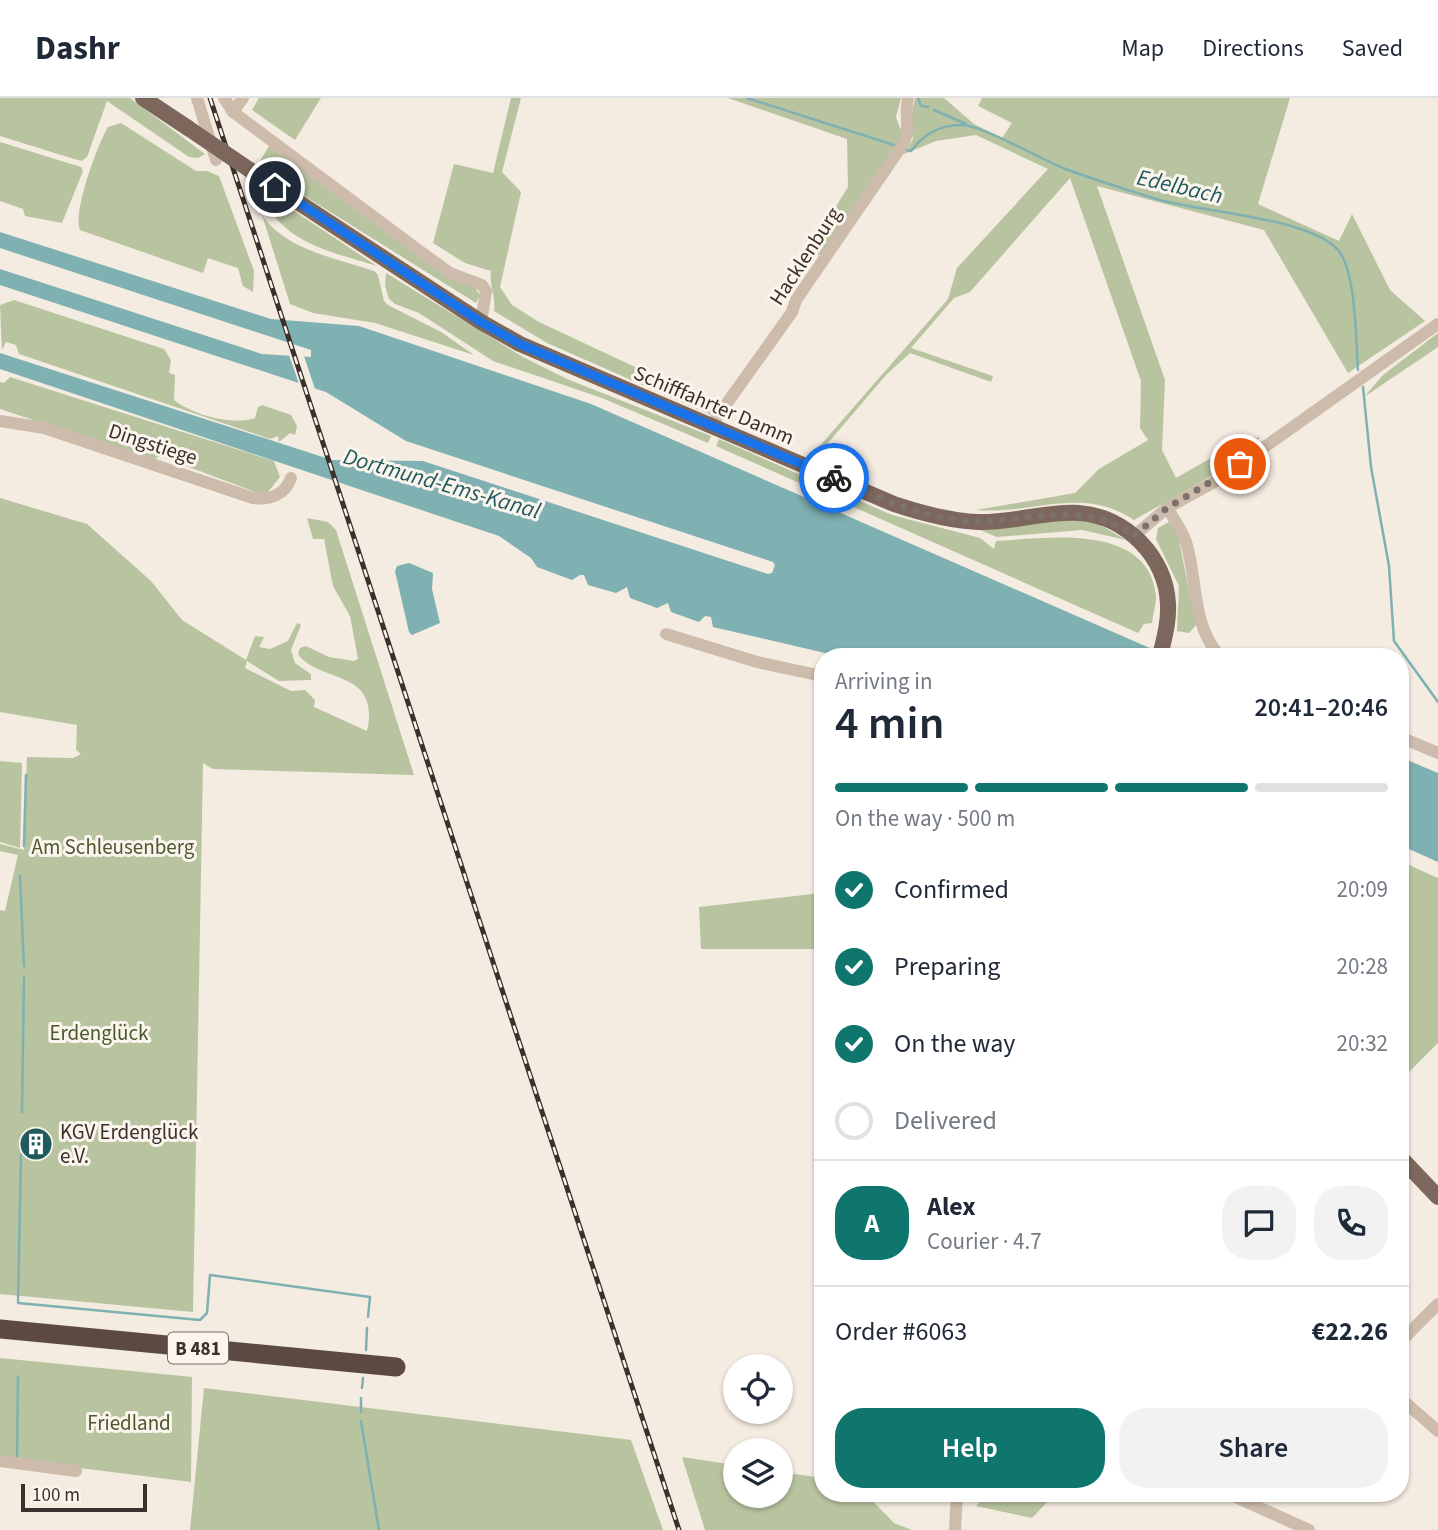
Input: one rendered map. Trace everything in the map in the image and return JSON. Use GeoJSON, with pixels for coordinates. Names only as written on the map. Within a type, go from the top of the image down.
{"type":"FeatureCollection","features":[{"type":"Feature","properties":{"kind":"highway","name":"B 481"},"geometry":{"type":"LineString","coordinates":[[0,1329],[396,1367]]}},
{"type":"Feature","properties":{"kind":"main road","name":"Schifffahrter Damm"},"geometry":{"type":"LineString","coordinates":[[143,98],[481,322],[548,357],[918,512],[976,522],[1087,514],[1106,519],[1134,536],[1155,559],[1165,583],[1168,612],[1161,648]]}},
{"type":"Feature","properties":{"kind":"main road"},"geometry":{"type":"LineString","coordinates":[[1409,1166],[1438,1197]]}},
{"type":"Feature","properties":{"kind":"street"},"geometry":{"type":"LineString","coordinates":[[197,98],[216,160]]}},
{"type":"Feature","properties":{"kind":"street"},"geometry":{"type":"LineString","coordinates":[[224,98],[233,112],[450,273],[482,285],[486,291],[481,322]]}},
{"type":"Feature","properties":{"kind":"street"},"geometry":{"type":"LineString","coordinates":[[233,112],[243,98]]}},
{"type":"Feature","properties":{"kind":"street","name":"Hacklenburg"},"geometry":{"type":"LineString","coordinates":[[710,426],[739,382],[792,312],[796,300],[903,144],[909,132],[906,119],[908,98]]}},
{"type":"Feature","properties":{"kind":"street"},"geometry":{"type":"LineString","coordinates":[[1134,536],[1167,508],[1217,480],[1438,324]]}},
{"type":"Feature","properties":{"kind":"street","name":"Dingstiege"},"geometry":{"type":"LineString","coordinates":[[1,425],[44,428],[253,498],[275,496],[284,491],[291,478]]}},
{"type":"Feature","properties":{"kind":"street"},"geometry":{"type":"LineString","coordinates":[[1167,508],[1187,545],[1201,624],[1213,648]]}},
{"type":"Feature","properties":{"kind":"street"},"geometry":{"type":"LineString","coordinates":[[666,634],[757,662],[814,674]]}},
{"type":"Feature","properties":{"kind":"street"},"geometry":{"type":"LineString","coordinates":[[1409,741],[1438,753]]}},
{"type":"Feature","properties":{"kind":"street"},"geometry":{"type":"LineString","coordinates":[[1409,1333],[1438,1304]]}},
{"type":"Feature","properties":{"kind":"street"},"geometry":{"type":"LineString","coordinates":[[1409,1406],[1438,1431]]}},
{"type":"Feature","properties":{"kind":"street"},"geometry":{"type":"LineString","coordinates":[[0,1461],[76,1472]]}},
{"type":"Feature","properties":{"kind":"street"},"geometry":{"type":"LineString","coordinates":[[955,1530],[957,1502]]}},
{"type":"Feature","properties":{"kind":"street"},"geometry":{"type":"LineString","coordinates":[[1247,1502],[1308,1530]]}},
{"type":"Feature","properties":{"kind":"green space"},"geometry":{"type":"Polygon","coordinates":[[[0,98],[130,98],[205,154],[198,158],[189,157],[107,101],[87,157],[82,161],[74,159],[0,136],[0,98]]]}},
{"type":"Feature","properties":{"kind":"green space"},"geometry":{"type":"Polygon","coordinates":[[[259,98],[321,98],[295,140],[252,110],[259,98]]]}},
{"type":"Feature","properties":{"kind":"green space"},"geometry":{"type":"Polygon","coordinates":[[[511,98],[521,98],[502,172],[521,192],[500,287],[512,305],[539,322],[716,405],[711,415],[547,343],[494,311],[491,271],[465,263],[433,243],[454,164],[493,173],[511,98]]]}},
{"type":"Feature","properties":{"kind":"green space"},"geometry":{"type":"Polygon","coordinates":[[[728,98],[901,98],[896,117],[902,133],[897,144],[821,254],[813,257],[812,245],[848,187],[847,139],[728,98]]]}},
{"type":"Feature","properties":{"kind":"green space"},"geometry":{"type":"Polygon","coordinates":[[[915,98],[944,98],[974,124],[1002,138],[1012,123],[978,106],[982,98],[1290,98],[1258,204],[1339,241],[1352,214],[1390,290],[1425,321],[1348,373],[1264,230],[1097,186],[1165,380],[1162,450],[1176,478],[1244,439],[1260,437],[1217,472],[1134,520],[1095,504],[976,510],[1075,493],[1099,469],[1148,440],[1140,428],[1141,381],[1070,178],[970,292],[954,298],[911,348],[993,376],[991,382],[910,353],[886,375],[822,450],[818,448],[948,299],[957,268],[1048,169],[976,135],[936,141],[904,154],[913,139],[910,122],[915,98]]]}},
{"type":"Feature","properties":{"kind":"green space"},"geometry":{"type":"Polygon","coordinates":[[[121,123],[196,171],[207,171],[219,176],[254,271],[253,292],[243,286],[238,268],[208,258],[203,273],[80,230],[78,222],[83,195],[98,148],[108,127],[121,123]]]}},
{"type":"Feature","properties":{"kind":"green space"},"geometry":{"type":"Polygon","coordinates":[[[0,142],[81,167],[83,171],[62,223],[25,216],[23,209],[0,201],[0,142]]]}},
{"type":"Feature","properties":{"kind":"green space"},"geometry":{"type":"Polygon","coordinates":[[[269,146],[475,288],[480,295],[476,303],[295,190],[260,161],[269,146]]]}},
{"type":"Feature","properties":{"kind":"green space"},"geometry":{"type":"Polygon","coordinates":[[[273,197],[377,266],[330,252],[301,239],[288,230],[267,206],[273,197]]]}},
{"type":"Feature","properties":{"kind":"green space"},"geometry":{"type":"Polygon","coordinates":[[[262,215],[284,237],[298,245],[374,271],[378,275],[384,301],[388,305],[441,332],[474,355],[375,323],[313,313],[290,304],[262,215]]]}},
{"type":"Feature","properties":{"kind":"green space"},"geometry":{"type":"Polygon","coordinates":[[[386,273],[523,357],[567,379],[711,436],[708,443],[602,398],[493,361],[419,313],[395,304],[389,299],[385,286],[386,273]]]}},
{"type":"Feature","properties":{"kind":"green space"},"geometry":{"type":"Polygon","coordinates":[[[14,300],[164,349],[171,360],[169,373],[175,375],[174,400],[192,410],[213,418],[236,421],[255,418],[258,407],[262,405],[291,415],[297,426],[295,435],[290,433],[279,442],[278,436],[270,439],[19,354],[16,345],[6,342],[2,350],[0,305],[14,300]]]}},
{"type":"Feature","properties":{"kind":"green space"},"geometry":{"type":"Polygon","coordinates":[[[1438,333],[1438,347],[1364,397],[1383,375],[1438,333]]]}},
{"type":"Feature","properties":{"kind":"green space"},"geometry":{"type":"Polygon","coordinates":[[[10,377],[274,461],[280,477],[267,493],[258,493],[160,456],[153,460],[0,409],[0,382],[4,383],[10,377]]]}},
{"type":"Feature","properties":{"kind":"green space"},"geometry":{"type":"Polygon","coordinates":[[[719,439],[892,515],[980,538],[994,549],[996,541],[1041,538],[1092,540],[1115,545],[1135,556],[1149,572],[1156,596],[1152,623],[1144,624],[1138,633],[716,446],[719,439]]]}},
{"type":"Feature","properties":{"kind":"green space"},"geometry":{"type":"Polygon","coordinates":[[[0,498],[87,524],[151,581],[182,620],[246,660],[255,636],[264,637],[259,647],[270,649],[288,641],[297,623],[301,625],[291,650],[295,663],[311,674],[311,680],[279,681],[247,661],[245,668],[291,691],[305,690],[315,700],[314,707],[367,731],[369,711],[365,697],[357,687],[320,670],[298,654],[300,648],[306,646],[329,657],[354,661],[358,659],[350,616],[333,586],[324,539],[313,539],[307,518],[328,522],[336,530],[414,775],[213,769],[203,763],[193,1312],[0,1294],[0,910],[5,911],[18,855],[0,851],[0,844],[24,850],[27,757],[73,758],[81,754],[76,750],[77,725],[0,712],[0,498]]]}},
{"type":"Feature","properties":{"kind":"green space"},"geometry":{"type":"Polygon","coordinates":[[[1064,519],[1097,523],[1126,540],[1082,530],[997,537],[980,530],[1064,519]]]}},
{"type":"Feature","properties":{"kind":"green space"},"geometry":{"type":"Polygon","coordinates":[[[1169,522],[1177,530],[1196,625],[1189,633],[1177,631],[1179,586],[1156,539],[1158,528],[1169,522]]]}},
{"type":"Feature","properties":{"kind":"green space"},"geometry":{"type":"Polygon","coordinates":[[[0,761],[22,763],[20,848],[0,842],[0,761]]]}},
{"type":"Feature","properties":{"kind":"green space"},"geometry":{"type":"Polygon","coordinates":[[[1409,865],[1438,878],[1438,1043],[1409,1072],[1409,865]]]}},
{"type":"Feature","properties":{"kind":"green space"},"geometry":{"type":"Polygon","coordinates":[[[814,894],[814,949],[701,949],[699,907],[814,894]]]}},
{"type":"Feature","properties":{"kind":"green space","name":"Friedland"},"geometry":{"type":"Polygon","coordinates":[[[0,1358],[192,1377],[191,1482],[0,1458],[0,1358]]]}},
{"type":"Feature","properties":{"kind":"green space"},"geometry":{"type":"Polygon","coordinates":[[[204,1388],[631,1440],[663,1530],[190,1530],[204,1388]]]}},
{"type":"Feature","properties":{"kind":"green space"},"geometry":{"type":"Polygon","coordinates":[[[682,1457],[723,1463],[723,1508],[793,1508],[793,1474],[814,1477],[814,1502],[874,1502],[894,1523],[912,1530],[705,1530],[682,1457]]]}},
{"type":"Feature","properties":{"kind":"green space"},"geometry":{"type":"Polygon","coordinates":[[[980,1502],[1047,1502],[1032,1518],[976,1506],[980,1502]]]}},
{"type":"Feature","properties":{"kind":"water","name":"Dortmund-Ems-Kanal"},"geometry":{"type":"Polygon","coordinates":[[[0,232],[271,319],[359,326],[591,404],[1150,648],[814,648],[814,650],[713,627],[711,617],[705,616],[699,622],[671,612],[668,603],[657,608],[630,598],[627,587],[616,593],[588,585],[584,575],[572,580],[537,567],[531,558],[499,536],[0,369],[0,353],[332,460],[423,461],[768,574],[772,573],[775,565],[773,562],[406,441],[326,392],[0,285],[0,269],[262,354],[311,357],[311,350],[0,248],[0,232]]]}},
{"type":"Feature","properties":{"kind":"water"},"geometry":{"type":"Polygon","coordinates":[[[409,563],[433,573],[432,589],[440,623],[412,635],[409,632],[395,571],[397,566],[409,563]]]}},
{"type":"Feature","properties":{"kind":"water"},"geometry":{"type":"Polygon","coordinates":[[[1409,761],[1438,773],[1438,862],[1409,849],[1409,761]]]}},
{"type":"Feature","properties":{"kind":"pier"},"geometry":{"type":"Polygon","coordinates":[[[288,352],[303,353],[316,392],[300,387],[288,352]]]}},
{"type":"Feature","properties":{"kind":"waterway","name":"Edelbach"},"geometry":{"type":"LineString","coordinates":[[747,98],[897,146]]}},
{"type":"Feature","properties":{"kind":"waterway"},"geometry":{"type":"LineString","coordinates":[[918,98],[921,106],[928,107]]}},
{"type":"Feature","properties":{"kind":"waterway"},"geometry":{"type":"LineString","coordinates":[[934,110],[966,124]]}},
{"type":"Feature","properties":{"kind":"waterway","name":"Edelbach"},"geometry":{"type":"LineString","coordinates":[[906,150],[911,151],[921,140],[938,129],[952,125],[970,126],[1063,168],[1123,189],[1160,200],[1281,223],[1324,239],[1338,250],[1348,273],[1354,307],[1358,370]]}},
{"type":"Feature","properties":{"kind":"waterway","name":"Edelbach"},"geometry":{"type":"LineString","coordinates":[[1363,387],[1371,467],[1389,566],[1394,641],[1399,648]]}},
{"type":"Feature","properties":{"kind":"waterway","name":"Edelbach"},"geometry":{"type":"LineString","coordinates":[[1409,662],[1438,702]]}},
{"type":"Feature","properties":{"kind":"waterway"},"geometry":{"type":"LineString","coordinates":[[24,846],[26,775]]}},
{"type":"Feature","properties":{"kind":"waterway"},"geometry":{"type":"LineString","coordinates":[[20,876],[24,966]]}},
{"type":"Feature","properties":{"kind":"waterway"},"geometry":{"type":"LineString","coordinates":[[22,1112],[24,977]]}},
{"type":"Feature","properties":{"kind":"waterway"},"geometry":{"type":"LineString","coordinates":[[21,1155],[18,1303],[200,1320],[207,1313],[210,1275],[370,1297],[368,1317]]}},
{"type":"Feature","properties":{"kind":"waterway"},"geometry":{"type":"LineString","coordinates":[[366,1350],[367,1328]]}},
{"type":"Feature","properties":{"kind":"waterway"},"geometry":{"type":"LineString","coordinates":[[17,1458],[18,1377]]}},
{"type":"Feature","properties":{"kind":"waterway"},"geometry":{"type":"LineString","coordinates":[[362,1388],[363,1378]]}},
{"type":"Feature","properties":{"kind":"waterway"},"geometry":{"type":"LineString","coordinates":[[361,1398],[361,1412]]}},
{"type":"Feature","properties":{"kind":"waterway"},"geometry":{"type":"LineString","coordinates":[[361,1421],[379,1530]]}},
{"type":"Feature","properties":{"kind":"railway"},"geometry":{"type":"LineString","coordinates":[[210,98],[679,1530]]}},
{"type":"Feature","properties":{"kind":"way so far"},"geometry":{"type":"LineString","coordinates":[[834,478],[894,504],[935,516],[976,522],[1004,522],[1069,513],[1087,514],[1106,519],[1134,536],[1167,508],[1240,464]]}},
{"type":"Feature","properties":{"kind":"place","name":"KGV Erdenglück e.V."},"geometry":{"type":"Point","coordinates":[36,1144]}},
{"type":"Feature","properties":{"kind":"route"},"geometry":{"type":"LineString","coordinates":[[275,187],[481,322],[520,344],[834,478]]}},
{"type":"Feature","properties":{"kind":"park label","name":"Am Schleusenberg"},"geometry":{"type":"Point","coordinates":[113,847]}},
{"type":"Feature","properties":{"kind":"park label","name":"Erdenglück"},"geometry":{"type":"Point","coordinates":[99,1033]}}]}
